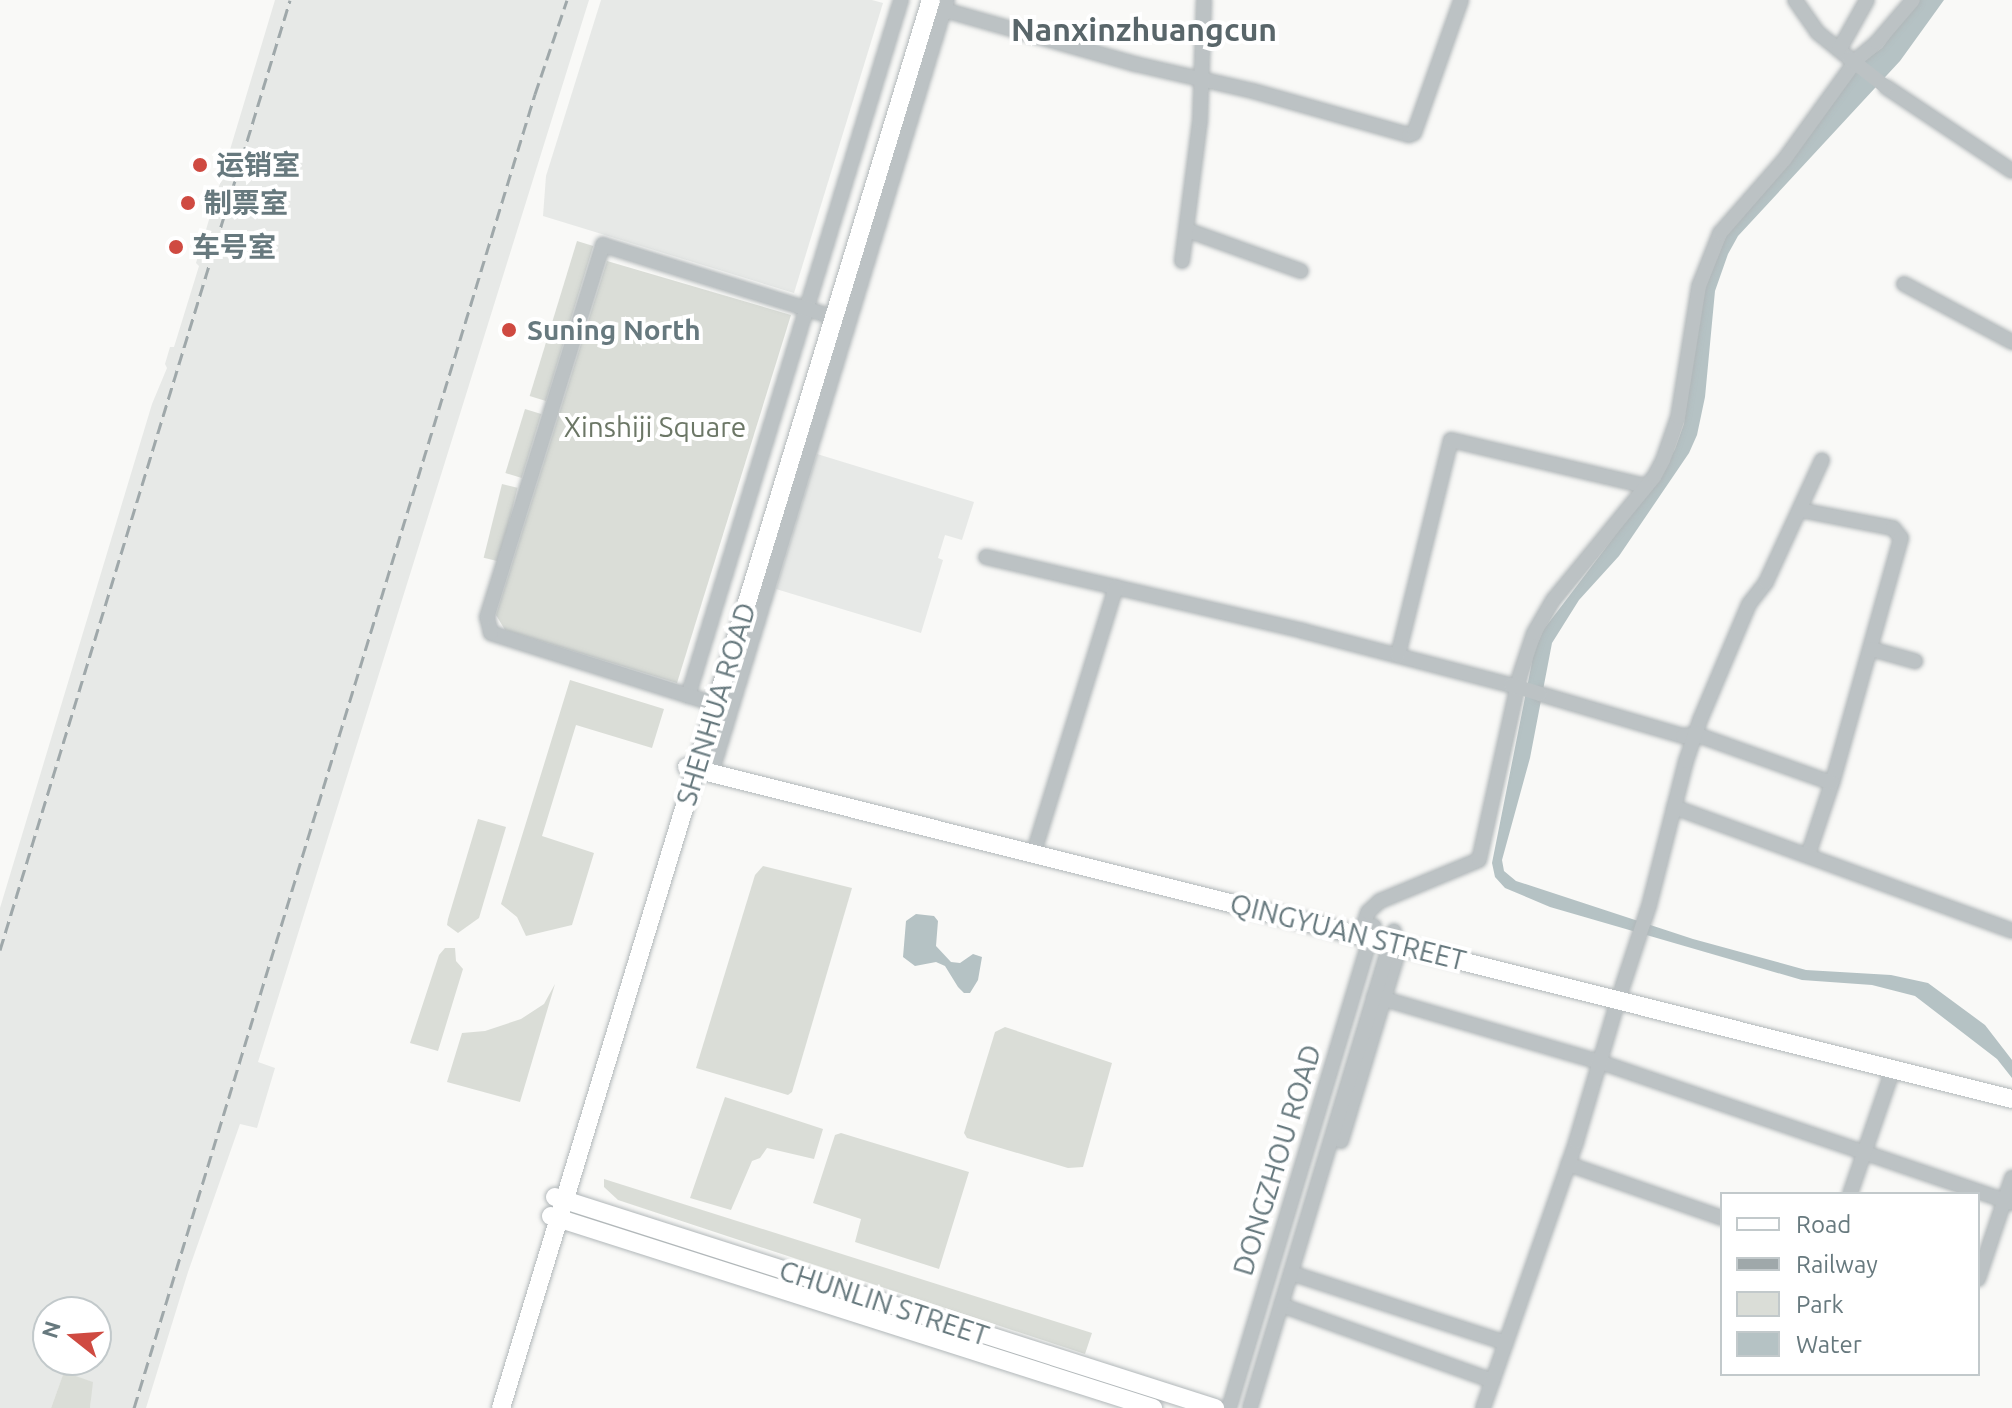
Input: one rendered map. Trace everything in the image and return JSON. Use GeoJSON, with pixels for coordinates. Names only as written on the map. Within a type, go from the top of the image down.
{"type":"FeatureCollection","features":[{"type":"Feature","properties":{"kind":"main road","name":"SHENHUA ROAD"},"geometry":{"type":"LineString","coordinates":[[697,762],[696,698],[815,311],[920,2]]}},
{"type":"Feature","properties":{"kind":"main road","name":"SHENHUA ROAD"},"geometry":{"type":"LineString","coordinates":[[489,1408],[556,1208],[697,762],[920,2]]}},
{"type":"Feature","properties":{"kind":"main road","name":"QINGYUAN STREET"},"geometry":{"type":"LineString","coordinates":[[697,762],[1037,842],[1369,929],[1395,940],[2012,1086]]}},
{"type":"Feature","properties":{"kind":"main road","name":"QINGYUAN STREET"},"geometry":{"type":"LineString","coordinates":[[697,762],[1369,929]]}},
{"type":"Feature","properties":{"kind":"main road","name":"QINGYUAN STREET"},"geometry":{"type":"LineString","coordinates":[[1620,994],[2012,1099]]}},
{"type":"Feature","properties":{"kind":"main road","name":"SHENHUA ROAD"},"geometry":{"type":"LineString","coordinates":[[501,1408],[556,1208]]}},
{"type":"Feature","properties":{"kind":"main road","name":"CHUNLIN STREET"},"geometry":{"type":"LineString","coordinates":[[556,1208],[1153,1408]]}},
{"type":"Feature","properties":{"kind":"main road","name":"CHUNLIN STREET"},"geometry":{"type":"LineString","coordinates":[[556,1208],[1215,1408]]}},
{"type":"Feature","properties":{"kind":"street"},"geometry":{"type":"LineString","coordinates":[[1182,261],[1202,78],[1204,0]]}},
{"type":"Feature","properties":{"kind":"street"},"geometry":{"type":"LineString","coordinates":[[920,2],[1135,64],[1202,78],[1409,135],[1414,133],[1461,0]]}},
{"type":"Feature","properties":{"kind":"street"},"geometry":{"type":"LineString","coordinates":[[1795,0],[1817,32],[1886,87],[2010,166]]}},
{"type":"Feature","properties":{"kind":"street"},"geometry":{"type":"LineString","coordinates":[[1844,54],[1867,0]]}},
{"type":"Feature","properties":{"kind":"street"},"geometry":{"type":"LineString","coordinates":[[1369,929],[1368,912],[1380,901],[1479,860],[1520,675],[1534,633],[1554,599],[1646,486],[1663,460],[1674,433],[1699,286],[1720,233],[1784,160],[1857,59],[1894,24],[1913,0]]}},
{"type":"Feature","properties":{"kind":"street"},"geometry":{"type":"LineString","coordinates":[[1187,230],[1301,271]]}},
{"type":"Feature","properties":{"kind":"street"},"geometry":{"type":"LineString","coordinates":[[696,698],[491,633],[487,617],[603,245],[815,311]]}},
{"type":"Feature","properties":{"kind":"street"},"geometry":{"type":"LineString","coordinates":[[1904,284],[2012,342]]}},
{"type":"Feature","properties":{"kind":"street"},"geometry":{"type":"LineString","coordinates":[[1398,655],[1451,440],[1646,486]]}},
{"type":"Feature","properties":{"kind":"street"},"geometry":{"type":"LineString","coordinates":[[1483,1408],[1568,1164],[1642,928],[1695,734],[1743,616],[1766,582],[1822,460]]}},
{"type":"Feature","properties":{"kind":"street"},"geometry":{"type":"LineString","coordinates":[[1800,510],[1899,531],[1901,538],[1832,783],[1808,855]]}},
{"type":"Feature","properties":{"kind":"street"},"geometry":{"type":"LineString","coordinates":[[986,557],[1398,655],[1683,736],[1695,734],[1832,783]]}},
{"type":"Feature","properties":{"kind":"street"},"geometry":{"type":"LineString","coordinates":[[1037,842],[1116,587]]}},
{"type":"Feature","properties":{"kind":"street"},"geometry":{"type":"LineString","coordinates":[[1871,649],[1915,661]]}},
{"type":"Feature","properties":{"kind":"street"},"geometry":{"type":"LineString","coordinates":[[1674,807],[2012,931]]}},
{"type":"Feature","properties":{"kind":"street","name":"DONGZHOU ROAD"},"geometry":{"type":"LineString","coordinates":[[1229,1408],[1369,929]]}},
{"type":"Feature","properties":{"kind":"street","name":"DONGZHOU ROAD"},"geometry":{"type":"LineString","coordinates":[[1250,1408],[1281,1305],[1296,1274],[1395,940]]}},
{"type":"Feature","properties":{"kind":"street"},"geometry":{"type":"LineString","coordinates":[[1379,997],[1600,1062],[1979,1192]]}},
{"type":"Feature","properties":{"kind":"street"},"geometry":{"type":"LineString","coordinates":[[1851,1192],[1893,1069]]}},
{"type":"Feature","properties":{"kind":"street"},"geometry":{"type":"LineString","coordinates":[[1568,1164],[1720,1217]]}},
{"type":"Feature","properties":{"kind":"street"},"geometry":{"type":"LineString","coordinates":[[1980,1274],[2008,1202],[2012,1178]]}},
{"type":"Feature","properties":{"kind":"street"},"geometry":{"type":"LineString","coordinates":[[1980,1192],[2008,1202]]}},
{"type":"Feature","properties":{"kind":"street"},"geometry":{"type":"LineString","coordinates":[[1296,1274],[1506,1343]]}},
{"type":"Feature","properties":{"kind":"street"},"geometry":{"type":"LineString","coordinates":[[1281,1305],[1493,1381]]}},
{"type":"Feature","properties":{"kind":"shaded area"},"geometry":{"type":"Polygon","coordinates":[[[275,0],[589,0],[258,1062],[275,1068],[257,1128],[240,1124],[188,1272],[146,1408],[90,1408],[92,1382],[73,1376],[112,1376],[112,1296],[32,1296],[32,1376],[63,1376],[51,1408],[0,1408],[0,908],[152,404],[167,368],[165,364],[170,347],[174,347],[199,266],[196,263],[275,0]]]}},
{"type":"Feature","properties":{"kind":"shaded area"},"geometry":{"type":"Polygon","coordinates":[[[601,0],[872,0],[883,3],[794,293],[543,216],[546,176],[601,0]]]}},
{"type":"Feature","properties":{"kind":"shaded area"},"geometry":{"type":"Polygon","coordinates":[[[817,454],[974,502],[962,540],[945,535],[938,558],[943,560],[921,633],[776,589],[817,454]]]}},
{"type":"Feature","properties":{"kind":"green space"},"geometry":{"type":"Polygon","coordinates":[[[577,241],[593,246],[546,401],[530,396],[577,241]]]}},
{"type":"Feature","properties":{"kind":"green space","name":"Xinshiji Square"},"geometry":{"type":"Polygon","coordinates":[[[607,261],[791,315],[677,683],[505,630],[496,615],[607,261]]]}},
{"type":"Feature","properties":{"kind":"green space"},"geometry":{"type":"Polygon","coordinates":[[[525,409],[541,414],[522,478],[505,473],[525,409]]]}},
{"type":"Feature","properties":{"kind":"green space"},"geometry":{"type":"Polygon","coordinates":[[[502,484],[518,488],[499,562],[484,558],[502,484]]]}},
{"type":"Feature","properties":{"kind":"green space"},"geometry":{"type":"Polygon","coordinates":[[[570,680],[664,709],[652,748],[576,725],[542,836],[594,853],[572,925],[526,936],[517,917],[501,904],[570,680]]]}},
{"type":"Feature","properties":{"kind":"green space"},"geometry":{"type":"Polygon","coordinates":[[[478,819],[506,827],[479,918],[458,933],[447,925],[448,919],[478,819]]]}},
{"type":"Feature","properties":{"kind":"green space"},"geometry":{"type":"Polygon","coordinates":[[[763,866],[852,888],[792,1092],[788,1095],[696,1068],[755,875],[763,866]]]}},
{"type":"Feature","properties":{"kind":"green space"},"geometry":{"type":"Polygon","coordinates":[[[445,948],[455,948],[456,961],[463,969],[438,1051],[410,1043],[439,955],[445,948]]]}},
{"type":"Feature","properties":{"kind":"green space"},"geometry":{"type":"Polygon","coordinates":[[[555,984],[520,1102],[447,1082],[462,1033],[485,1031],[521,1019],[544,1004],[555,984]]]}},
{"type":"Feature","properties":{"kind":"green space"},"geometry":{"type":"Polygon","coordinates":[[[1005,1027],[1112,1063],[1083,1167],[1068,1168],[967,1138],[964,1133],[995,1032],[1005,1027]]]}},
{"type":"Feature","properties":{"kind":"green space"},"geometry":{"type":"Polygon","coordinates":[[[725,1097],[823,1129],[814,1159],[767,1148],[760,1158],[752,1161],[731,1210],[690,1198],[725,1097]]]}},
{"type":"Feature","properties":{"kind":"green space"},"geometry":{"type":"Polygon","coordinates":[[[841,1133],[969,1172],[939,1269],[855,1242],[861,1219],[813,1203],[835,1135],[841,1133]]]}},
{"type":"Feature","properties":{"kind":"green space"},"geometry":{"type":"Polygon","coordinates":[[[604,1179],[1092,1333],[1085,1354],[618,1200],[604,1187],[604,1179]]]}},
{"type":"Feature","properties":{"kind":"green space"},"geometry":{"type":"Polygon","coordinates":[[[63,1376],[76,1376],[93,1382],[90,1408],[51,1408],[63,1376]]]}},
{"type":"Feature","properties":{"kind":"water"},"geometry":{"type":"Polygon","coordinates":[[[1918,0],[1944,0],[1900,61],[1738,236],[1728,254],[1715,291],[1705,397],[1697,435],[1689,453],[1619,556],[1579,600],[1552,643],[1530,758],[1502,860],[1504,871],[1516,881],[1693,939],[1806,970],[1891,975],[1928,983],[1985,1025],[2012,1060],[2012,1078],[1997,1059],[1915,996],[1872,985],[1802,980],[1550,907],[1505,888],[1495,877],[1492,863],[1534,652],[1544,629],[1665,470],[1675,449],[1684,424],[1700,301],[1729,229],[1859,65],[1882,48],[1918,0]]]}},
{"type":"Feature","properties":{"kind":"water"},"geometry":{"type":"Polygon","coordinates":[[[916,914],[934,916],[938,921],[936,946],[951,962],[960,963],[973,954],[982,957],[978,980],[970,993],[964,993],[958,987],[945,966],[936,962],[915,966],[903,957],[906,921],[916,914]]]}},
{"type":"Feature","properties":{"kind":"railway"},"geometry":{"type":"LineString","coordinates":[[0,950],[290,0]]}},
{"type":"Feature","properties":{"kind":"railway"},"geometry":{"type":"LineString","coordinates":[[134,1408],[535,94],[567,0]]}},
{"type":"Feature","properties":{"kind":"place","name":"运销室"},"geometry":{"type":"Point","coordinates":[200,165]}},
{"type":"Feature","properties":{"kind":"place","name":"制票室"},"geometry":{"type":"Point","coordinates":[188,203]}},
{"type":"Feature","properties":{"kind":"place","name":"车号室"},"geometry":{"type":"Point","coordinates":[176,247]}},
{"type":"Feature","properties":{"kind":"place","name":"Suning North"},"geometry":{"type":"Point","coordinates":[509,330]}},
{"type":"Feature","properties":{"kind":"district","name":"Nanxinzhuangcun"},"geometry":{"type":"Point","coordinates":[1144,29]}}]}
